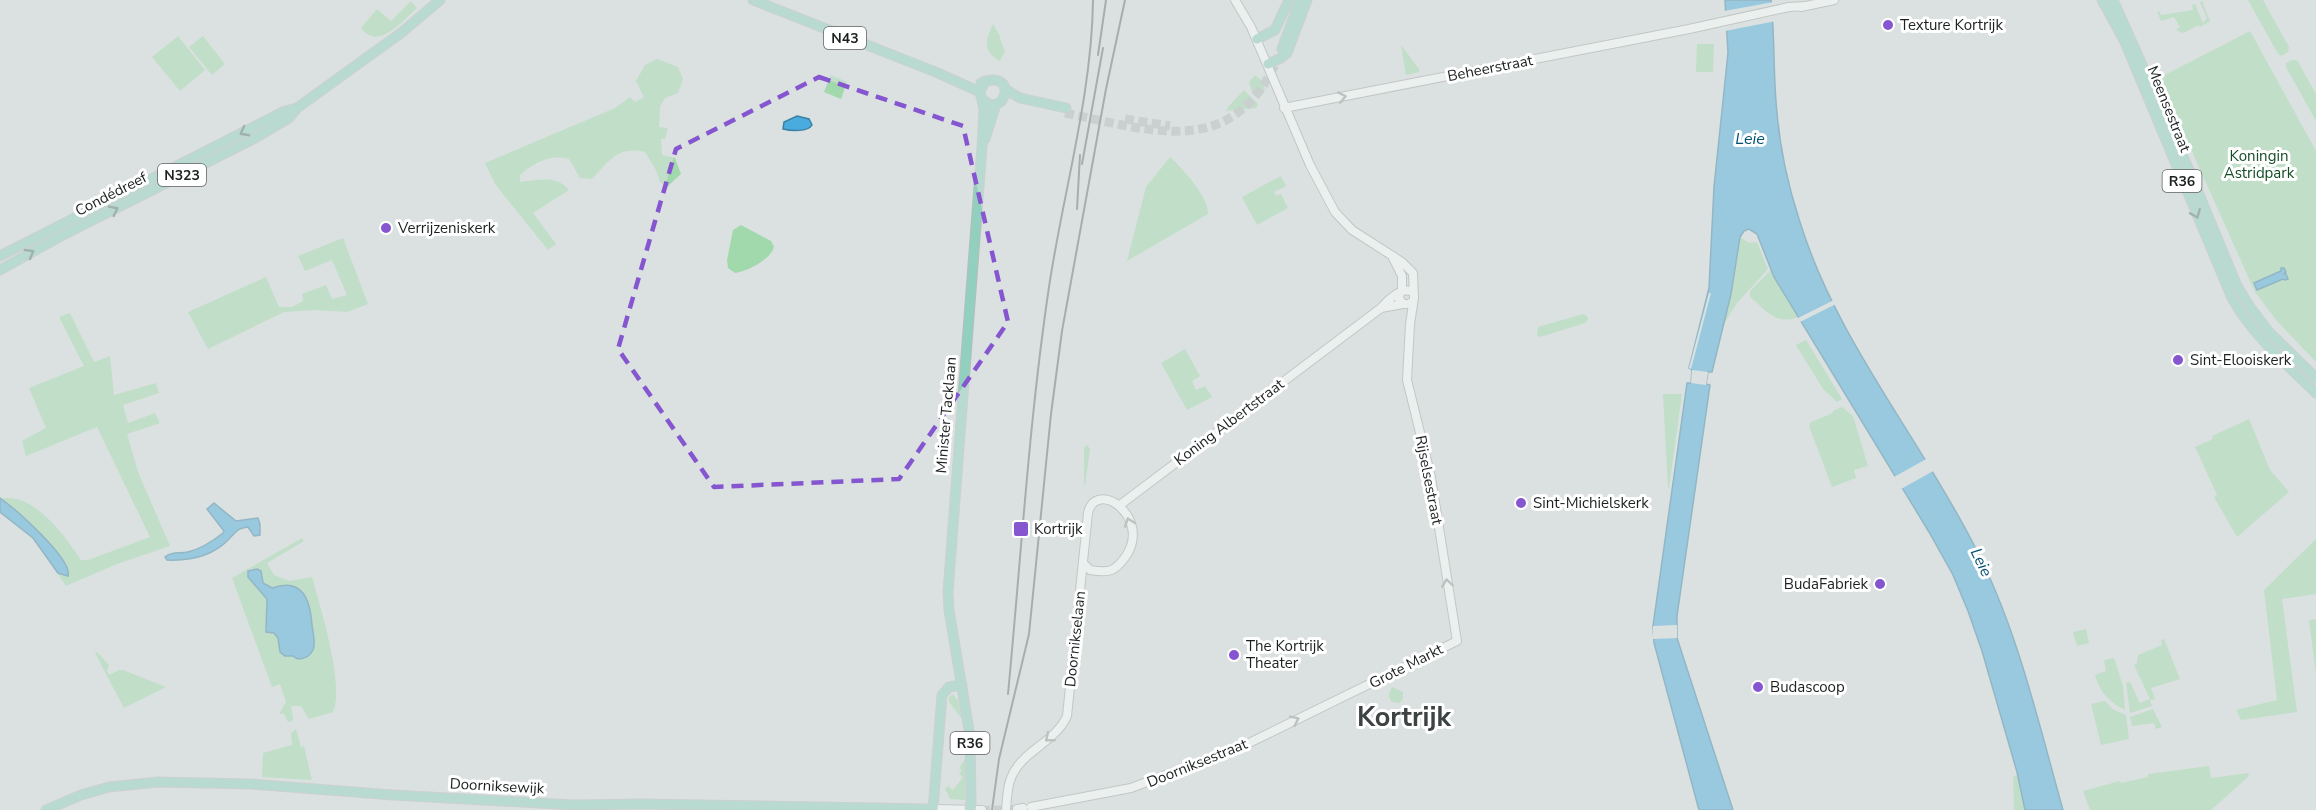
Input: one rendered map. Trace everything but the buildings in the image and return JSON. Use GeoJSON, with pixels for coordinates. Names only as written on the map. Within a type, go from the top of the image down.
{"type":"FeatureCollection","features":[{"type":"Feature","properties":{"kind":"main road","name":"Condédreef"},"geometry":{"type":"LineString","coordinates":[[0,270],[257,137],[289,118],[297,108],[401,33],[440,0]]}},
{"type":"Feature","properties":{"kind":"main road","name":"N43"},"geometry":{"type":"LineString","coordinates":[[753,0],[938,73],[981,96]]}},
{"type":"Feature","properties":{"kind":"main road"},"geometry":{"type":"LineString","coordinates":[[1257,39],[1275,30],[1288,0]]}},
{"type":"Feature","properties":{"kind":"main road"},"geometry":{"type":"LineString","coordinates":[[1295,0],[1280,48],[1300,0]]}},
{"type":"Feature","properties":{"kind":"main road"},"geometry":{"type":"LineString","coordinates":[[1268,64],[1281,58],[1287,52],[1307,0]]}},
{"type":"Feature","properties":{"kind":"main road","name":"Meensestraat"},"geometry":{"type":"LineString","coordinates":[[2102,0],[2124,40],[2241,314],[2316,393]]}},
{"type":"Feature","properties":{"kind":"main road","name":"Meensestraat"},"geometry":{"type":"LineString","coordinates":[[2113,0],[2242,294],[2269,332],[2316,378]]}},
{"type":"Feature","properties":{"kind":"main road","name":"N43"},"geometry":{"type":"LineString","coordinates":[[938,73],[973,82],[985,81]]}},
{"type":"Feature","properties":{"kind":"main road"},"geometry":{"type":"LineString","coordinates":[[981,96],[988,104],[999,103],[1066,110],[1020,98],[1005,89],[997,80],[985,81]]}},
{"type":"Feature","properties":{"kind":"main road","name":"R36"},"geometry":{"type":"LineString","coordinates":[[981,96],[985,81]]}},
{"type":"Feature","properties":{"kind":"main road","name":"R36"},"geometry":{"type":"LineString","coordinates":[[999,103],[1005,89]]}},
{"type":"Feature","properties":{"kind":"main road","name":"Minister Tacklaan"},"geometry":{"type":"LineString","coordinates":[[970,806],[971,755],[948,592],[982,147],[981,96]]}},
{"type":"Feature","properties":{"kind":"main road","name":"Minister Tacklaan"},"geometry":{"type":"LineString","coordinates":[[982,147],[999,103]]}},
{"type":"Feature","properties":{"kind":"main road","name":"Condédreef"},"geometry":{"type":"LineString","coordinates":[[0,256],[285,111],[297,108]]}},
{"type":"Feature","properties":{"kind":"main road"},"geometry":{"type":"LineString","coordinates":[[933,809],[942,698],[947,688],[962,685]]}},
{"type":"Feature","properties":{"kind":"main road","name":"Doorniksewijk"},"geometry":{"type":"LineString","coordinates":[[46,810],[63,802],[110,788],[158,782],[251,784],[574,805],[651,804],[933,809]]}},
{"type":"Feature","properties":{"kind":"street"},"geometry":{"type":"LineString","coordinates":[[1235,0],[1257,39],[1284,108],[1310,165],[1339,217],[1354,232],[1392,257],[1402,276],[1399,299],[1411,320]]}},
{"type":"Feature","properties":{"kind":"street","name":"Beheerstraat"},"geometry":{"type":"LineString","coordinates":[[1284,108],[1697,27],[1789,6],[1805,6],[1834,0]]}},
{"type":"Feature","properties":{"kind":"street","name":"Rijselsestraat"},"geometry":{"type":"LineString","coordinates":[[1392,257],[1408,266],[1414,276],[1407,380],[1431,477],[1457,641]]}},
{"type":"Feature","properties":{"kind":"street"},"geometry":{"type":"LineString","coordinates":[[1381,308],[1408,304],[1413,296],[1408,289],[1401,292]]}},
{"type":"Feature","properties":{"kind":"street","name":"Koning Albertstraat"},"geometry":{"type":"LineString","coordinates":[[1120,505],[1401,292]]}},
{"type":"Feature","properties":{"kind":"street"},"geometry":{"type":"LineString","coordinates":[[1099,500],[1120,505],[1125,511],[1133,533],[1133,543],[1129,552],[1118,567],[1110,571],[1089,570],[1083,563],[1090,506],[1099,500]]}},
{"type":"Feature","properties":{"kind":"street","name":"Doornikselaan"},"geometry":{"type":"LineString","coordinates":[[1006,810],[1012,775],[1027,757],[1062,726],[1067,716],[1083,563]]}},
{"type":"Feature","properties":{"kind":"street","name":"Grote Markt"},"geometry":{"type":"LineString","coordinates":[[1355,691],[1457,641]]}},
{"type":"Feature","properties":{"kind":"street","name":"Doorniksestraat"},"geometry":{"type":"LineString","coordinates":[[1024,808],[1126,790],[1209,760],[1355,691]]}},
{"type":"Feature","properties":{"kind":"street"},"geometry":{"type":"LineString","coordinates":[[933,809],[982,810]]}},
{"type":"Feature","properties":{"kind":"highlighted area"},"geometry":{"type":"Polygon","coordinates":[[[819,77],[963,126],[1008,322],[899,479],[714,487],[618,349],[676,149],[819,77]]]}},
{"type":"Feature","properties":{"kind":"green space"},"geometry":{"type":"Polygon","coordinates":[[[2248,0],[2263,0],[2289,47],[2288,52],[2282,56],[2278,54],[2248,0]]]}},
{"type":"Feature","properties":{"kind":"green space"},"geometry":{"type":"Polygon","coordinates":[[[411,1],[417,8],[390,32],[375,37],[361,28],[377,9],[391,21],[411,1]]]}},
{"type":"Feature","properties":{"kind":"green space"},"geometry":{"type":"Polygon","coordinates":[[[2202,1],[2210,21],[2183,33],[2176,30],[2180,27],[2174,17],[2161,21],[2157,12],[2159,11],[2161,15],[2193,10],[2192,5],[2195,4],[2203,23],[2207,18],[2200,2],[2202,1]]]}},
{"type":"Feature","properties":{"kind":"green space"},"geometry":{"type":"Polygon","coordinates":[[[993,24],[1005,51],[1000,61],[990,53],[987,45],[993,24]]]}},
{"type":"Feature","properties":{"kind":"green space","name":"Koningin Astridpark"},"geometry":{"type":"Polygon","coordinates":[[[2250,31],[2316,151],[2316,362],[2277,321],[2255,292],[2159,78],[2250,31]]]}},
{"type":"Feature","properties":{"kind":"green space"},"geometry":{"type":"Polygon","coordinates":[[[178,36],[205,70],[180,91],[152,57],[178,36]]]}},
{"type":"Feature","properties":{"kind":"green space"},"geometry":{"type":"Polygon","coordinates":[[[203,36],[225,64],[212,75],[189,47],[203,36]]]}},
{"type":"Feature","properties":{"kind":"green space"},"geometry":{"type":"Polygon","coordinates":[[[1697,44],[1714,44],[1713,72],[1696,72],[1697,44]]]}},
{"type":"Feature","properties":{"kind":"green space"},"geometry":{"type":"Polygon","coordinates":[[[1401,45],[1419,69],[1419,72],[1406,75],[1401,45]]]}},
{"type":"Feature","properties":{"kind":"green space"},"geometry":{"type":"Polygon","coordinates":[[[657,59],[678,67],[683,79],[678,93],[665,98],[660,107],[659,127],[668,128],[665,139],[661,139],[662,155],[675,158],[681,174],[667,187],[660,182],[645,152],[636,151],[628,151],[615,156],[592,179],[580,178],[569,159],[556,158],[536,163],[520,175],[520,182],[552,180],[569,190],[533,213],[556,244],[548,250],[495,184],[485,163],[615,108],[630,97],[635,102],[644,97],[636,81],[645,65],[657,59]]]}},
{"type":"Feature","properties":{"kind":"green space"},"geometry":{"type":"Polygon","coordinates":[[[2297,60],[2316,94],[2316,121],[2286,67],[2286,63],[2297,60]]]}},
{"type":"Feature","properties":{"kind":"green space"},"geometry":{"type":"Polygon","coordinates":[[[831,75],[847,82],[841,99],[824,92],[831,75]]]}},
{"type":"Feature","properties":{"kind":"green space"},"geometry":{"type":"Polygon","coordinates":[[[1255,75],[1260,79],[1265,90],[1262,95],[1252,92],[1249,82],[1255,75]]]}},
{"type":"Feature","properties":{"kind":"green space"},"geometry":{"type":"Polygon","coordinates":[[[1244,90],[1258,104],[1256,108],[1226,111],[1229,106],[1244,90]]]}},
{"type":"Feature","properties":{"kind":"green space"},"geometry":{"type":"Polygon","coordinates":[[[1170,157],[1200,191],[1208,214],[1127,261],[1146,187],[1170,157]]]}},
{"type":"Feature","properties":{"kind":"green space"},"geometry":{"type":"Polygon","coordinates":[[[1281,176],[1286,186],[1274,192],[1276,196],[1281,194],[1288,208],[1257,225],[1242,197],[1281,176]]]}},
{"type":"Feature","properties":{"kind":"green space"},"geometry":{"type":"Polygon","coordinates":[[[741,225],[771,241],[774,247],[772,252],[758,264],[735,273],[728,268],[727,260],[733,230],[741,225]]]}},
{"type":"Feature","properties":{"kind":"green space"},"geometry":{"type":"Polygon","coordinates":[[[1740,237],[1749,243],[1757,242],[1768,269],[1737,303],[1724,324],[1740,237]]]}},
{"type":"Feature","properties":{"kind":"green space"},"geometry":{"type":"Polygon","coordinates":[[[343,238],[368,304],[347,312],[317,310],[284,312],[208,349],[188,312],[266,277],[279,307],[292,307],[303,301],[302,294],[326,285],[332,299],[347,295],[332,260],[305,271],[298,256],[343,238]]]}},
{"type":"Feature","properties":{"kind":"green space"},"geometry":{"type":"Polygon","coordinates":[[[1771,270],[1798,317],[1783,320],[1777,318],[1750,297],[1750,291],[1771,270]]]}},
{"type":"Feature","properties":{"kind":"green space"},"geometry":{"type":"Polygon","coordinates":[[[70,313],[94,362],[110,356],[114,395],[156,383],[159,393],[123,405],[128,423],[155,413],[160,423],[127,434],[138,472],[170,546],[117,564],[66,586],[33,538],[0,512],[0,499],[12,498],[36,508],[57,528],[81,560],[88,560],[150,537],[97,427],[26,456],[22,441],[46,428],[29,388],[84,366],[59,317],[70,313]]]}},
{"type":"Feature","properties":{"kind":"green space"},"geometry":{"type":"Polygon","coordinates":[[[1583,314],[1588,319],[1585,323],[1540,337],[1537,335],[1538,327],[1583,314]]]}},
{"type":"Feature","properties":{"kind":"green space"},"geometry":{"type":"Polygon","coordinates":[[[1806,340],[1842,399],[1837,402],[1823,389],[1796,345],[1806,340]]]}},
{"type":"Feature","properties":{"kind":"green space"},"geometry":{"type":"Polygon","coordinates":[[[1185,349],[1200,376],[1192,381],[1196,390],[1205,386],[1212,397],[1187,410],[1161,363],[1185,349]]]}},
{"type":"Feature","properties":{"kind":"green space"},"geometry":{"type":"Polygon","coordinates":[[[1663,394],[1682,394],[1669,488],[1668,488],[1663,394]]]}},
{"type":"Feature","properties":{"kind":"green space"},"geometry":{"type":"Polygon","coordinates":[[[1842,407],[1853,416],[1868,466],[1854,470],[1856,478],[1832,487],[1809,426],[1811,422],[1842,407]]]}},
{"type":"Feature","properties":{"kind":"green space"},"geometry":{"type":"Polygon","coordinates":[[[2249,419],[2270,470],[2289,492],[2237,537],[2214,497],[2217,495],[2195,447],[2213,439],[2212,436],[2249,419]]]}},
{"type":"Feature","properties":{"kind":"green space"},"geometry":{"type":"Polygon","coordinates":[[[1087,445],[1090,449],[1085,485],[1084,448],[1087,445]]]}},
{"type":"Feature","properties":{"kind":"green space"},"geometry":{"type":"Polygon","coordinates":[[[302,538],[304,541],[267,563],[274,575],[289,581],[312,577],[334,666],[336,700],[333,712],[309,719],[301,706],[291,706],[293,718],[288,722],[284,714],[279,714],[286,702],[280,684],[272,687],[232,578],[302,538]]]}},
{"type":"Feature","properties":{"kind":"green space"},"geometry":{"type":"Polygon","coordinates":[[[2316,539],[2316,594],[2282,599],[2297,712],[2241,720],[2236,710],[2277,700],[2264,590],[2316,539]]]}},
{"type":"Feature","properties":{"kind":"green space"},"geometry":{"type":"Polygon","coordinates":[[[2316,619],[2316,675],[2309,620],[2316,619]]]}},
{"type":"Feature","properties":{"kind":"green space"},"geometry":{"type":"Polygon","coordinates":[[[2086,629],[2089,643],[2077,646],[2073,632],[2086,629]]]}},
{"type":"Feature","properties":{"kind":"green space"},"geometry":{"type":"Polygon","coordinates":[[[2164,639],[2180,679],[2151,688],[2155,699],[2150,700],[2152,706],[2130,713],[2126,683],[2130,682],[2140,703],[2150,699],[2134,665],[2137,663],[2138,655],[2162,645],[2161,640],[2164,639]]]}},
{"type":"Feature","properties":{"kind":"green space"},"geometry":{"type":"Polygon","coordinates":[[[97,652],[109,665],[107,671],[109,675],[123,670],[166,687],[124,708],[95,653],[97,652]]]}},
{"type":"Feature","properties":{"kind":"green space"},"geometry":{"type":"Polygon","coordinates":[[[2114,658],[2123,686],[2125,710],[2106,696],[2095,675],[2106,671],[2104,660],[2114,658]]]}},
{"type":"Feature","properties":{"kind":"green space"},"geometry":{"type":"Polygon","coordinates":[[[1392,687],[1403,692],[1403,699],[1399,703],[1392,702],[1389,698],[1392,687]]]}},
{"type":"Feature","properties":{"kind":"green space"},"geometry":{"type":"Polygon","coordinates":[[[953,694],[958,701],[962,719],[949,702],[949,697],[953,694]]]}},
{"type":"Feature","properties":{"kind":"green space"},"geometry":{"type":"Polygon","coordinates":[[[2105,701],[2114,710],[2126,715],[2129,739],[2101,745],[2091,704],[2105,701]]]}},
{"type":"Feature","properties":{"kind":"green space"},"geometry":{"type":"Polygon","coordinates":[[[2153,709],[2162,727],[2156,729],[2154,723],[2132,726],[2130,717],[2153,709]]]}},
{"type":"Feature","properties":{"kind":"green space"},"geometry":{"type":"Polygon","coordinates":[[[296,729],[301,747],[304,746],[312,780],[262,777],[263,753],[292,745],[291,733],[296,729]]]}},
{"type":"Feature","properties":{"kind":"green space"},"geometry":{"type":"Polygon","coordinates":[[[965,759],[965,800],[950,799],[945,789],[948,786],[953,790],[963,777],[959,774],[962,770],[959,768],[965,759]]]}},
{"type":"Feature","properties":{"kind":"green space"},"geometry":{"type":"Polygon","coordinates":[[[2209,766],[2211,778],[2248,773],[2249,776],[2211,810],[2090,810],[2083,791],[2120,781],[2121,783],[2148,777],[2148,774],[2209,766]]]}},
{"type":"Feature","properties":{"kind":"green space"},"geometry":{"type":"Polygon","coordinates":[[[2017,775],[2025,810],[2014,810],[2013,777],[2017,775]]]}},
{"type":"Feature","properties":{"kind":"water","name":"Leie"},"geometry":{"type":"Polygon","coordinates":[[[1725,0],[1771,0],[1776,99],[1782,153],[1795,206],[1815,263],[1855,345],[1952,504],[1989,576],[2003,608],[2025,675],[2063,810],[2025,810],[2017,772],[1982,651],[1953,575],[1774,277],[1757,234],[1749,229],[1744,231],[1740,237],[1731,294],[1712,372],[1708,372],[1706,384],[1710,385],[1677,616],[1677,638],[1733,810],[1699,810],[1654,643],[1653,626],[1687,383],[1691,383],[1692,370],[1689,368],[1709,288],[1714,187],[1728,53],[1725,0]]]}},
{"type":"Feature","properties":{"kind":"water"},"geometry":{"type":"Polygon","coordinates":[[[797,116],[809,119],[812,125],[803,130],[783,129],[784,122],[797,116]]]}},
{"type":"Feature","properties":{"kind":"water"},"geometry":{"type":"Polygon","coordinates":[[[2281,268],[2284,268],[2286,272],[2284,274],[2288,279],[2257,290],[2254,283],[2281,271],[2281,268]]]}},
{"type":"Feature","properties":{"kind":"water"},"geometry":{"type":"Polygon","coordinates":[[[0,498],[52,546],[67,568],[68,576],[58,573],[33,538],[0,512],[0,498]]]}},
{"type":"Feature","properties":{"kind":"water"},"geometry":{"type":"Polygon","coordinates":[[[214,503],[236,521],[258,518],[260,535],[254,536],[248,527],[241,528],[216,550],[184,560],[167,560],[165,557],[168,555],[197,549],[223,533],[224,531],[207,509],[214,503]]]}},
{"type":"Feature","properties":{"kind":"water"},"geometry":{"type":"Polygon","coordinates":[[[257,569],[261,571],[263,583],[272,588],[283,585],[298,588],[307,599],[314,647],[307,657],[298,659],[285,656],[280,652],[278,638],[274,633],[266,632],[267,599],[248,577],[248,571],[257,569]]]}},
{"type":"Feature","properties":{"kind":"pier"},"geometry":{"type":"Polygon","coordinates":[[[1774,2],[1776,21],[1725,31],[1724,11],[1774,2]]]}},
{"type":"Feature","properties":{"kind":"pier"},"geometry":{"type":"Polygon","coordinates":[[[1709,293],[1711,293],[1691,369],[1689,368],[1709,293]]]}},
{"type":"Feature","properties":{"kind":"pier"},"geometry":{"type":"Polygon","coordinates":[[[1834,300],[1836,304],[1798,323],[1796,319],[1834,300]]]}},
{"type":"Feature","properties":{"kind":"pier"},"geometry":{"type":"Polygon","coordinates":[[[1692,370],[1708,372],[1706,385],[1691,383],[1692,370]]]}},
{"type":"Feature","properties":{"kind":"pier"},"geometry":{"type":"Polygon","coordinates":[[[1928,458],[1935,470],[1901,489],[1894,477],[1928,458]]]}},
{"type":"Feature","properties":{"kind":"pier"},"geometry":{"type":"Polygon","coordinates":[[[1677,625],[1677,638],[1653,639],[1653,626],[1677,625]]]}},
{"type":"Feature","properties":{"kind":"tunnel"},"geometry":{"type":"LineString","coordinates":[[1065,113],[1160,131],[1188,131],[1215,125],[1239,112],[1261,89],[1279,56]]}},
{"type":"Feature","properties":{"kind":"tunnel"},"geometry":{"type":"LineString","coordinates":[[1125,119],[1170,126]]}},
{"type":"Feature","properties":{"kind":"tunnel"},"geometry":{"type":"LineString","coordinates":[[982,810],[1017,809]]}},
{"type":"Feature","properties":{"kind":"railway"},"geometry":{"type":"LineString","coordinates":[[1008,694],[1042,337],[1088,72],[1093,0]]}},
{"type":"Feature","properties":{"kind":"railway"},"geometry":{"type":"LineString","coordinates":[[1098,55],[1106,0]]}},
{"type":"Feature","properties":{"kind":"railway"},"geometry":{"type":"LineString","coordinates":[[992,810],[999,759],[1029,634],[1051,414],[1062,331],[1106,89],[1125,0]]}},
{"type":"Feature","properties":{"kind":"railway"},"geometry":{"type":"LineString","coordinates":[[1082,164],[1103,48]]}},
{"type":"Feature","properties":{"kind":"railway"},"geometry":{"type":"LineString","coordinates":[[1077,209],[1080,155]]}},
{"type":"Feature","properties":{"kind":"place","name":"Texture Kortrijk"},"geometry":{"type":"Point","coordinates":[1888,25]}},
{"type":"Feature","properties":{"kind":"place","name":"Verrijzeniskerk"},"geometry":{"type":"Point","coordinates":[386,228]}},
{"type":"Feature","properties":{"kind":"place","name":"Sint-Elooiskerk"},"geometry":{"type":"Point","coordinates":[2178,360]}},
{"type":"Feature","properties":{"kind":"place","name":"Sint-Michielskerk"},"geometry":{"type":"Point","coordinates":[1521,503]}},
{"type":"Feature","properties":{"kind":"place","name":"Kortrijk"},"geometry":{"type":"Point","coordinates":[1021,529]}},
{"type":"Feature","properties":{"kind":"place","name":"BudaFabriek"},"geometry":{"type":"Point","coordinates":[1880,584]}},
{"type":"Feature","properties":{"kind":"place","name":"The Kortrijk Theater"},"geometry":{"type":"Point","coordinates":[1234,655]}},
{"type":"Feature","properties":{"kind":"place","name":"Budascoop"},"geometry":{"type":"Point","coordinates":[1758,687]}},
{"type":"Feature","properties":{"kind":"district","name":"Kortrijk"},"geometry":{"type":"Point","coordinates":[1404,717]}}]}
